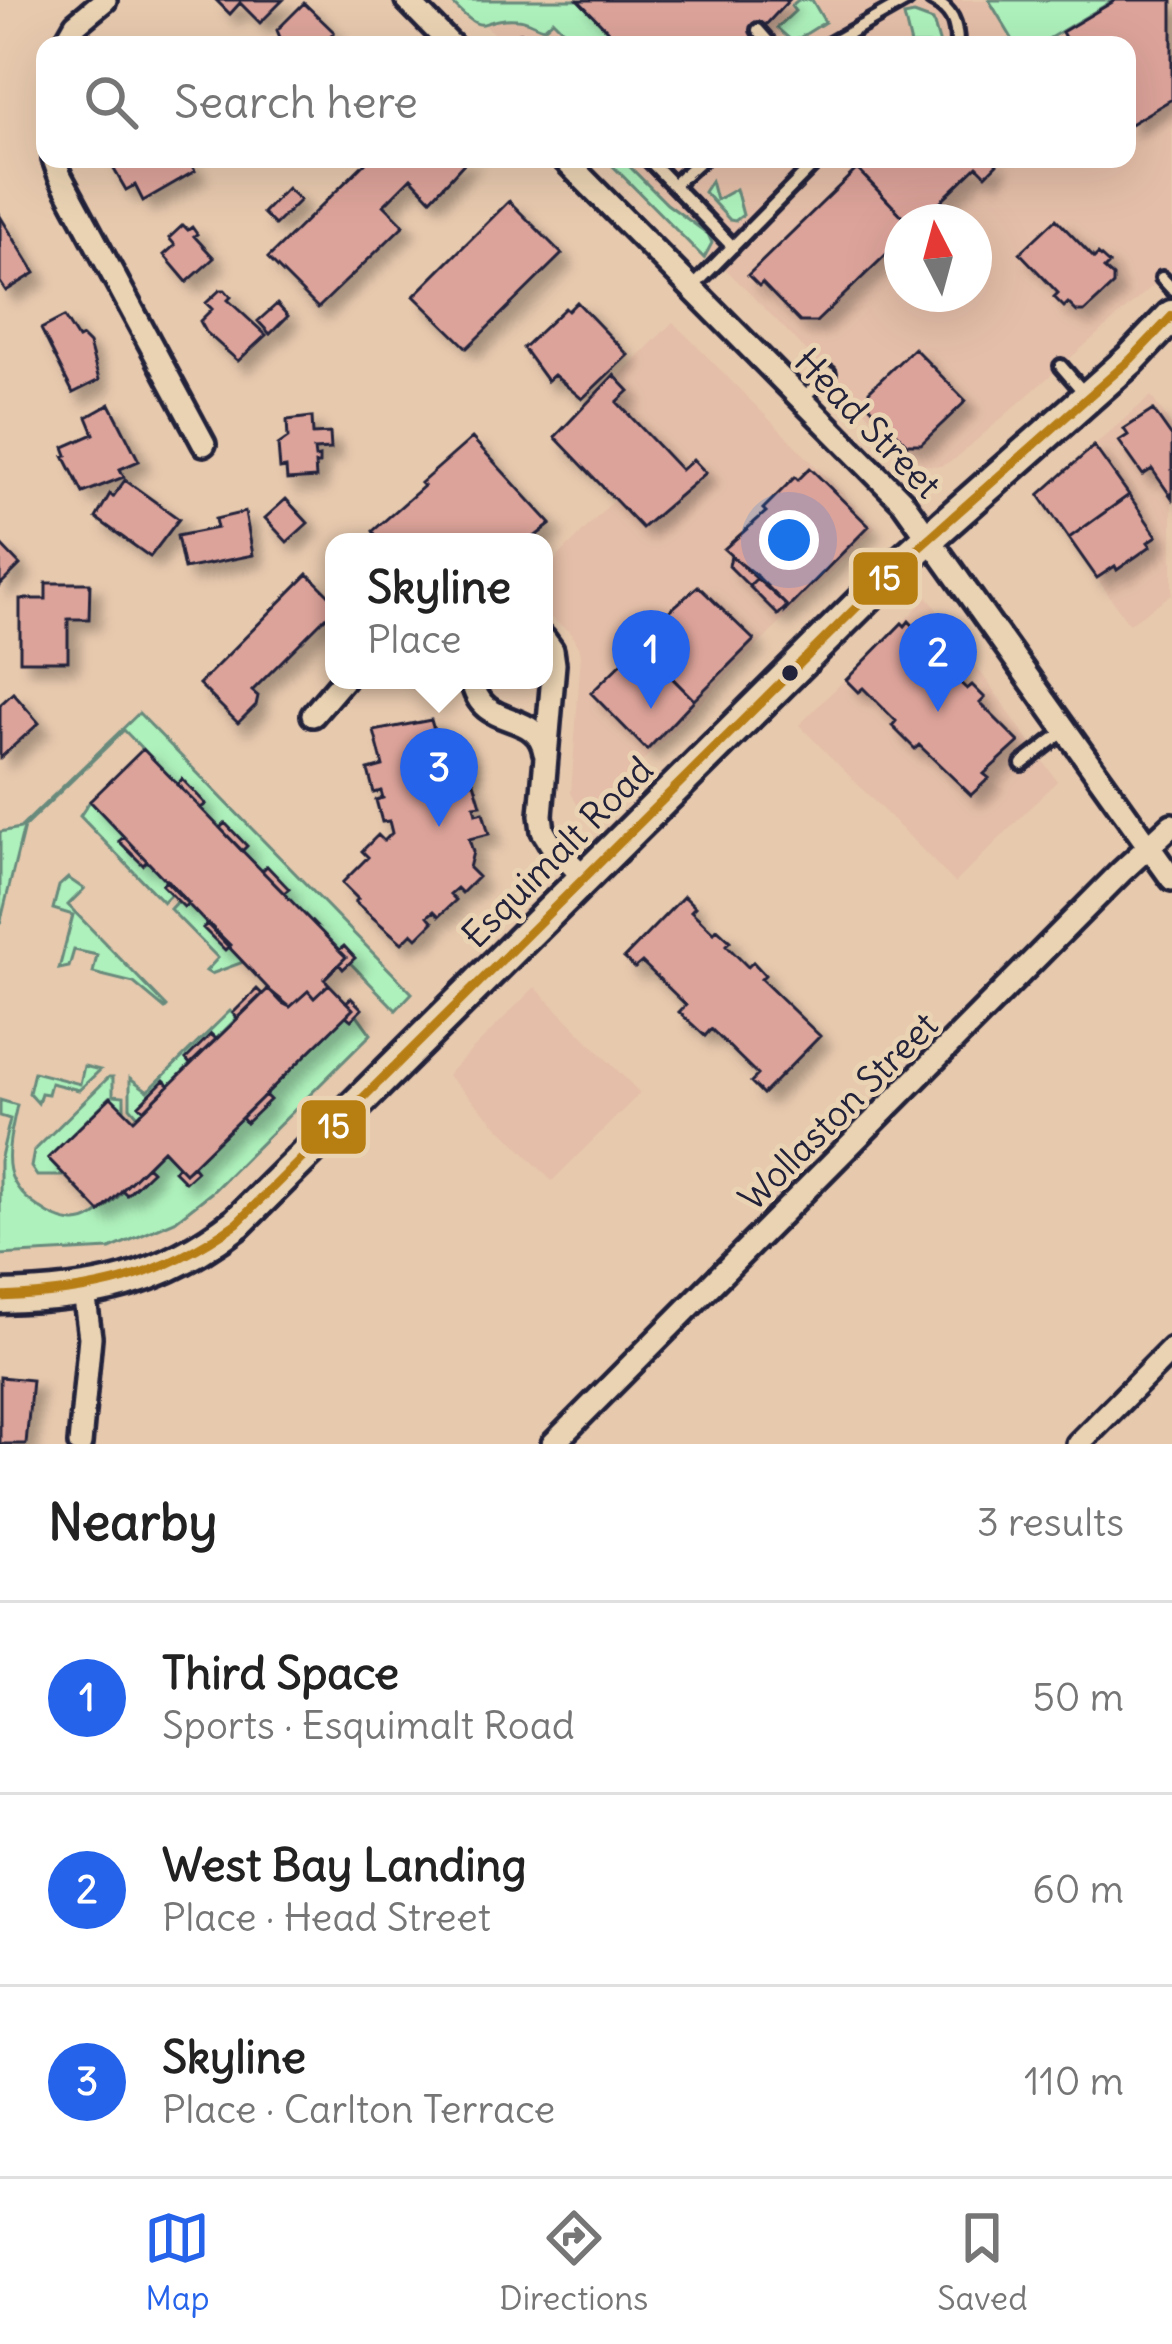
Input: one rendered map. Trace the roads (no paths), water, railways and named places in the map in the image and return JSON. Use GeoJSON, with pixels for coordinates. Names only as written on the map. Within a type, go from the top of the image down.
{"type":"FeatureCollection","features":[{"type":"Feature","properties":{"kind":"main road","name":"Esquimalt Road"},"geometry":{"type":"LineString","coordinates":[[0,1297],[84,1292],[158,1272],[237,1223],[930,536],[1172,316]]}},
{"type":"Feature","properties":{"kind":"street"},"geometry":{"type":"LineString","coordinates":[[69,36],[76,24],[105,0]]}},
{"type":"Feature","properties":{"kind":"street"},"geometry":{"type":"LineString","coordinates":[[407,0],[442,36]]}},
{"type":"Feature","properties":{"kind":"street"},"geometry":{"type":"LineString","coordinates":[[57,168],[204,444]]}},
{"type":"Feature","properties":{"kind":"street","name":"Head Street"},"geometry":{"type":"LineString","coordinates":[[573,168],[903,502],[1172,879]]}},
{"type":"Feature","properties":{"kind":"street"},"geometry":{"type":"LineString","coordinates":[[314,715],[336,689]]}},
{"type":"Feature","properties":{"kind":"street"},"geometry":{"type":"LineString","coordinates":[[474,689],[490,714],[533,728],[543,740],[546,756]]}},
{"type":"Feature","properties":{"kind":"street"},"geometry":{"type":"LineString","coordinates":[[552,689],[543,831],[585,878]]}},
{"type":"Feature","properties":{"kind":"street","name":"Wollaston Street"},"geometry":{"type":"LineString","coordinates":[[553,1444],[1172,825]]}},
{"type":"Feature","properties":{"kind":"street"},"geometry":{"type":"LineString","coordinates":[[80,1444],[90,1336],[84,1292]]}},
{"type":"Feature","properties":{"kind":"street"},"geometry":{"type":"LineString","coordinates":[[1078,1444],[1172,1349]]}},
{"type":"Feature","properties":{"kind":"lane"},"geometry":{"type":"LineString","coordinates":[[845,36],[908,0]]}},
{"type":"Feature","properties":{"kind":"lane"},"geometry":{"type":"LineString","coordinates":[[932,0],[953,18],[956,36]]}},
{"type":"Feature","properties":{"kind":"lane"},"geometry":{"type":"LineString","coordinates":[[758,30],[763,36]]}},
{"type":"Feature","properties":{"kind":"lane"},"geometry":{"type":"LineString","coordinates":[[657,168],[733,247]]}},
{"type":"Feature","properties":{"kind":"lane"},"geometry":{"type":"LineString","coordinates":[[673,184],[692,168]]}},
{"type":"Feature","properties":{"kind":"lane"},"geometry":{"type":"LineString","coordinates":[[692,288],[810,168]]}},
{"type":"Feature","properties":{"kind":"lane"},"geometry":{"type":"LineString","coordinates":[[1162,278],[1172,289]]}},
{"type":"Feature","properties":{"kind":"lane"},"geometry":{"type":"LineString","coordinates":[[1061,366],[1088,397]]}},
{"type":"Feature","properties":{"kind":"lane"},"geometry":{"type":"LineString","coordinates":[[802,399],[829,373]]}},
{"type":"Feature","properties":{"kind":"lane"},"geometry":{"type":"LineString","coordinates":[[1022,764],[1066,729]]}},
{"type":"Feature","properties":{"kind":"place","name":"Third Space"},"geometry":{"type":"Point","coordinates":[651,709]}},
{"type":"Feature","properties":{"kind":"place","name":"West Bay Landing"},"geometry":{"type":"Point","coordinates":[938,712]}},
{"type":"Feature","properties":{"kind":"place","name":"Skyline"},"geometry":{"type":"Point","coordinates":[439,827]}}]}
